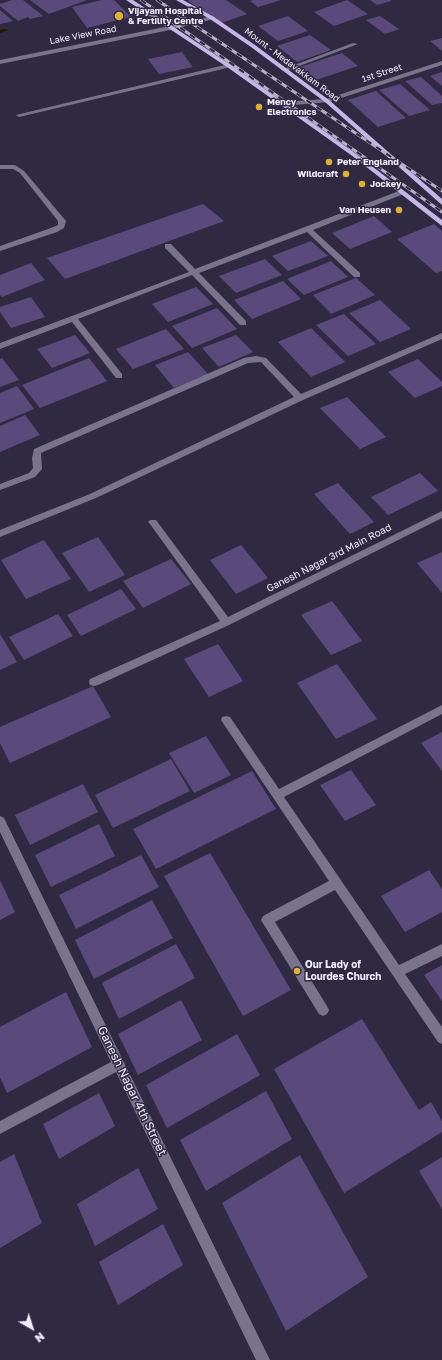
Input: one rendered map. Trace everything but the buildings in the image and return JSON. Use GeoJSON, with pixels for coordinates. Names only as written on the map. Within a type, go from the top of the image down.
{"type":"FeatureCollection","features":[{"type":"Feature","properties":{"kind":"main road"},"geometry":{"type":"LineString","coordinates":[[129,0],[229,66],[353,154],[442,224]]}},
{"type":"Feature","properties":{"kind":"main road","name":"Mount - Medavakkam Road"},"geometry":{"type":"LineString","coordinates":[[179,0],[212,18],[327,101],[442,203]]}},
{"type":"Feature","properties":{"kind":"street","name":"Lake View Road"},"geometry":{"type":"LineString","coordinates":[[0,62],[170,28],[212,18]]}},
{"type":"Feature","properties":{"kind":"street"},"geometry":{"type":"LineString","coordinates":[[284,70],[356,44]]}},
{"type":"Feature","properties":{"kind":"street","name":"1st Street"},"geometry":{"type":"LineString","coordinates":[[283,104],[327,101],[442,63]]}},
{"type":"Feature","properties":{"kind":"street"},"geometry":{"type":"LineString","coordinates":[[19,115],[229,66]]}},
{"type":"Feature","properties":{"kind":"street"},"geometry":{"type":"LineString","coordinates":[[0,167],[15,167],[22,172],[62,221],[61,226],[54,230],[0,249]]}},
{"type":"Feature","properties":{"kind":"street"},"geometry":{"type":"LineString","coordinates":[[0,346],[402,193]]}},
{"type":"Feature","properties":{"kind":"street"},"geometry":{"type":"LineString","coordinates":[[308,229],[357,275]]}},
{"type":"Feature","properties":{"kind":"street"},"geometry":{"type":"LineString","coordinates":[[168,246],[243,323]]}},
{"type":"Feature","properties":{"kind":"street"},"geometry":{"type":"LineString","coordinates":[[73,318],[119,376]]}},
{"type":"Feature","properties":{"kind":"street"},"geometry":{"type":"LineString","coordinates":[[0,534],[93,496],[300,398],[442,336]]}},
{"type":"Feature","properties":{"kind":"street"},"geometry":{"type":"LineString","coordinates":[[0,487],[32,475],[38,469],[36,458],[37,451],[247,360],[263,360],[300,398]]}},
{"type":"Feature","properties":{"kind":"street","name":"Ganesh Nagar 3rd Main Road"},"geometry":{"type":"LineString","coordinates":[[94,682],[226,622],[442,514]]}},
{"type":"Feature","properties":{"kind":"street"},"geometry":{"type":"LineString","coordinates":[[153,522],[226,622]]}},
{"type":"Feature","properties":{"kind":"street"},"geometry":{"type":"LineString","coordinates":[[277,795],[442,709]]}},
{"type":"Feature","properties":{"kind":"street"},"geometry":{"type":"LineString","coordinates":[[226,720],[442,1038]]}},
{"type":"Feature","properties":{"kind":"street","name":"Ganesh Nagar 4th Street"},"geometry":{"type":"LineString","coordinates":[[0,821],[263,1360]]}},
{"type":"Feature","properties":{"kind":"street"},"geometry":{"type":"LineString","coordinates":[[323,1010],[268,920],[336,883]]}},
{"type":"Feature","properties":{"kind":"street"},"geometry":{"type":"LineString","coordinates":[[397,972],[442,950]]}},
{"type":"Feature","properties":{"kind":"street"},"geometry":{"type":"LineString","coordinates":[[0,1128],[119,1064]]}},
{"type":"Feature","properties":{"kind":"waterway"},"geometry":{"type":"LineString","coordinates":[[0,32],[7,30]]}},
{"type":"Feature","properties":{"kind":"railway"},"geometry":{"type":"LineString","coordinates":[[141,0],[442,212]]}},
{"type":"Feature","properties":{"kind":"railway"},"geometry":{"type":"LineString","coordinates":[[157,0],[442,191]]}},
{"type":"Feature","properties":{"kind":"place","name":"Vijayam Hospital & Fertility Centre"},"geometry":{"type":"Point","coordinates":[119,16]}},
{"type":"Feature","properties":{"kind":"place","name":"Mency Electronics"},"geometry":{"type":"Point","coordinates":[259,107]}},
{"type":"Feature","properties":{"kind":"place","name":"Peter England"},"geometry":{"type":"Point","coordinates":[329,162]}},
{"type":"Feature","properties":{"kind":"place","name":"Wildcraft"},"geometry":{"type":"Point","coordinates":[346,174]}},
{"type":"Feature","properties":{"kind":"place","name":"Jockey"},"geometry":{"type":"Point","coordinates":[362,184]}},
{"type":"Feature","properties":{"kind":"place","name":"Van Heusen"},"geometry":{"type":"Point","coordinates":[399,210]}},
{"type":"Feature","properties":{"kind":"place","name":"Our Lady of Lourdes Church"},"geometry":{"type":"Point","coordinates":[297,971]}}]}
